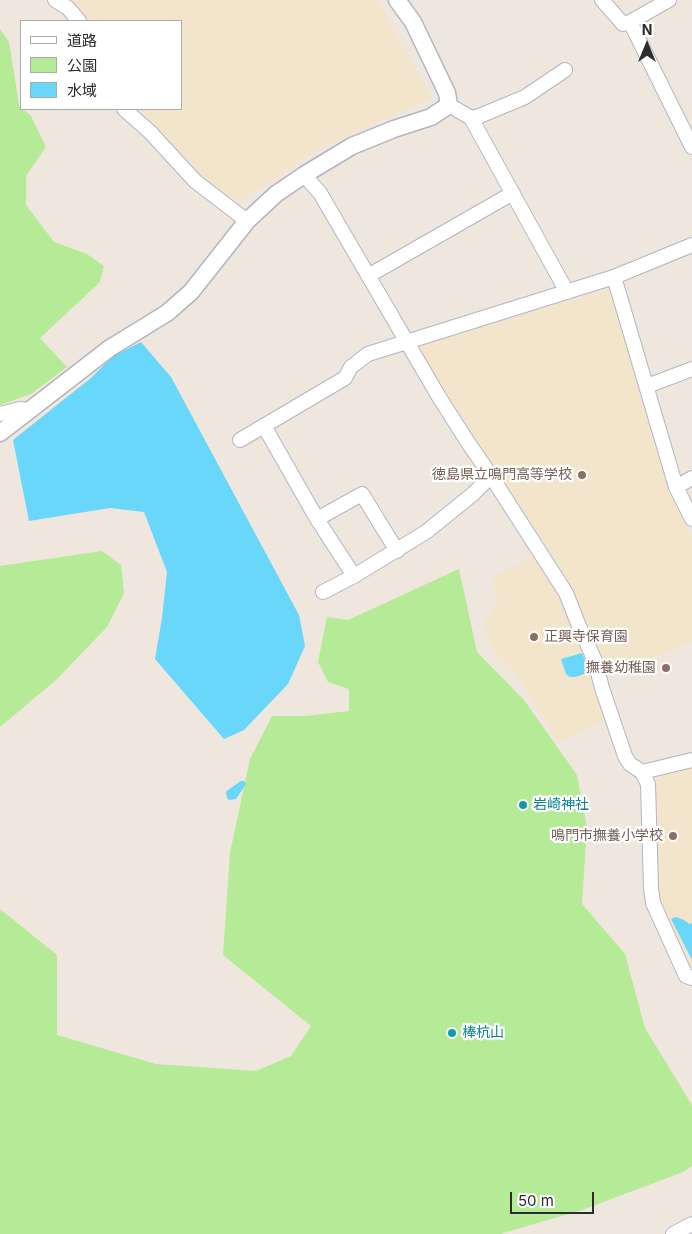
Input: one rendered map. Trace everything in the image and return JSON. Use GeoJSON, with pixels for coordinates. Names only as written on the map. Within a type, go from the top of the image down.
{"type":"FeatureCollection","features":[{"type":"Feature","properties":{"kind":"street"},"geometry":{"type":"LineString","coordinates":[[55,0],[68,8],[77,20]]}},
{"type":"Feature","properties":{"kind":"street"},"geometry":{"type":"LineString","coordinates":[[397,0],[413,22],[447,93],[449,105],[470,118],[567,292]]}},
{"type":"Feature","properties":{"kind":"street"},"geometry":{"type":"LineString","coordinates":[[602,0],[623,24],[669,0]]}},
{"type":"Feature","properties":{"kind":"street"},"geometry":{"type":"LineString","coordinates":[[630,22],[692,147]]}},
{"type":"Feature","properties":{"kind":"street"},"geometry":{"type":"LineString","coordinates":[[470,118],[477,117],[525,97],[564,70]]}},
{"type":"Feature","properties":{"kind":"street"},"geometry":{"type":"LineString","coordinates":[[0,434],[110,348],[167,313],[191,292],[247,221],[276,194],[304,174],[352,146],[431,117],[449,105]]}},
{"type":"Feature","properties":{"kind":"street"},"geometry":{"type":"LineString","coordinates":[[125,110],[150,132],[196,181],[247,221]]}},
{"type":"Feature","properties":{"kind":"street"},"geometry":{"type":"LineString","coordinates":[[304,174],[320,193],[434,390],[566,593],[595,661],[625,756],[630,764],[642,772],[648,784],[650,888],[653,903],[686,976],[692,978]]}},
{"type":"Feature","properties":{"kind":"street"},"geometry":{"type":"LineString","coordinates":[[368,276],[513,193]]}},
{"type":"Feature","properties":{"kind":"street"},"geometry":{"type":"LineString","coordinates":[[240,440],[345,378],[351,367],[368,354],[614,277],[692,245]]}},
{"type":"Feature","properties":{"kind":"street"},"geometry":{"type":"LineString","coordinates":[[614,277],[676,487],[692,519]]}},
{"type":"Feature","properties":{"kind":"street"},"geometry":{"type":"LineString","coordinates":[[647,386],[692,369]]}},
{"type":"Feature","properties":{"kind":"street"},"geometry":{"type":"LineString","coordinates":[[0,414],[20,409],[31,410]]}},
{"type":"Feature","properties":{"kind":"street"},"geometry":{"type":"LineString","coordinates":[[264,426],[317,519],[354,576]]}},
{"type":"Feature","properties":{"kind":"street"},"geometry":{"type":"LineString","coordinates":[[323,592],[354,576],[426,532],[473,494],[491,476]]}},
{"type":"Feature","properties":{"kind":"street"},"geometry":{"type":"LineString","coordinates":[[676,487],[692,478]]}},
{"type":"Feature","properties":{"kind":"street"},"geometry":{"type":"LineString","coordinates":[[317,519],[362,494],[397,550]]}},
{"type":"Feature","properties":{"kind":"street"},"geometry":{"type":"LineString","coordinates":[[642,772],[692,760]]}},
{"type":"Feature","properties":{"kind":"street"},"geometry":{"type":"LineString","coordinates":[[673,1234],[692,1224]]}},
{"type":"Feature","properties":{"kind":"shaded area"},"geometry":{"type":"Polygon","coordinates":[[[65,0],[377,0],[432,98],[318,149],[243,200],[222,196],[139,110],[182,110],[182,20],[77,20],[65,0]]]}},
{"type":"Feature","properties":{"kind":"shaded area","name":"徳島県立鳴門高等学校"},"geometry":{"type":"Polygon","coordinates":[[[608,286],[614,287],[673,493],[671,494],[692,536],[692,642],[606,677],[603,663],[557,562],[469,433],[416,346],[568,298],[571,301],[608,286]]]}},
{"type":"Feature","properties":{"kind":"shaded area","name":"正興寺保育園"},"geometry":{"type":"Polygon","coordinates":[[[536,555],[563,598],[590,660],[606,720],[559,743],[517,676],[492,650],[483,623],[498,601],[492,578],[536,555]]]}},
{"type":"Feature","properties":{"kind":"shaded area","name":"鳴門市撫養小学校"},"geometry":{"type":"Polygon","coordinates":[[[692,764],[692,965],[656,897],[654,775],[692,764]]]}},
{"type":"Feature","properties":{"kind":"green space"},"geometry":{"type":"Polygon","coordinates":[[[0,29],[9,42],[20,110],[24,110],[31,116],[46,147],[26,176],[26,205],[54,242],[87,254],[104,266],[100,282],[40,338],[67,367],[31,394],[0,405],[0,29]]]}},
{"type":"Feature","properties":{"kind":"green space"},"geometry":{"type":"Polygon","coordinates":[[[102,551],[121,565],[124,593],[107,627],[56,680],[0,727],[0,566],[102,551]]]}},
{"type":"Feature","properties":{"kind":"green space"},"geometry":{"type":"Polygon","coordinates":[[[459,569],[477,652],[524,700],[577,775],[587,827],[582,904],[625,954],[645,1028],[692,1105],[692,1166],[683,1172],[582,1210],[500,1234],[0,1234],[0,909],[57,955],[57,1035],[156,1064],[256,1071],[291,1056],[311,1026],[223,955],[230,853],[250,759],[272,716],[306,716],[349,711],[349,689],[328,682],[318,662],[327,617],[348,620],[459,569]]]}},
{"type":"Feature","properties":{"kind":"water"},"geometry":{"type":"Polygon","coordinates":[[[141,342],[171,377],[299,615],[305,646],[288,684],[244,730],[224,739],[155,659],[167,572],[144,512],[110,508],[29,521],[13,440],[91,378],[113,356],[141,342]]]}},
{"type":"Feature","properties":{"kind":"water"},"geometry":{"type":"Polygon","coordinates":[[[582,653],[590,672],[570,677],[566,674],[561,659],[582,653]]]}},
{"type":"Feature","properties":{"kind":"water"},"geometry":{"type":"Polygon","coordinates":[[[241,781],[244,781],[246,784],[236,799],[229,800],[226,792],[241,781]]]}},
{"type":"Feature","properties":{"kind":"water"},"geometry":{"type":"Polygon","coordinates":[[[675,917],[689,924],[692,923],[692,960],[671,919],[675,917]]]}},
{"type":"Feature","properties":{"kind":"place","name":"徳島県立鳴門高等学校"},"geometry":{"type":"Point","coordinates":[582,475]}},
{"type":"Feature","properties":{"kind":"place","name":"正興寺保育園"},"geometry":{"type":"Point","coordinates":[534,637]}},
{"type":"Feature","properties":{"kind":"place","name":"撫養幼稚園"},"geometry":{"type":"Point","coordinates":[666,668]}},
{"type":"Feature","properties":{"kind":"place","name":"岩崎神社"},"geometry":{"type":"Point","coordinates":[523,805]}},
{"type":"Feature","properties":{"kind":"place","name":"鳴門市撫養小学校"},"geometry":{"type":"Point","coordinates":[673,836]}},
{"type":"Feature","properties":{"kind":"place","name":"棒杭山"},"geometry":{"type":"Point","coordinates":[452,1033]}}]}
